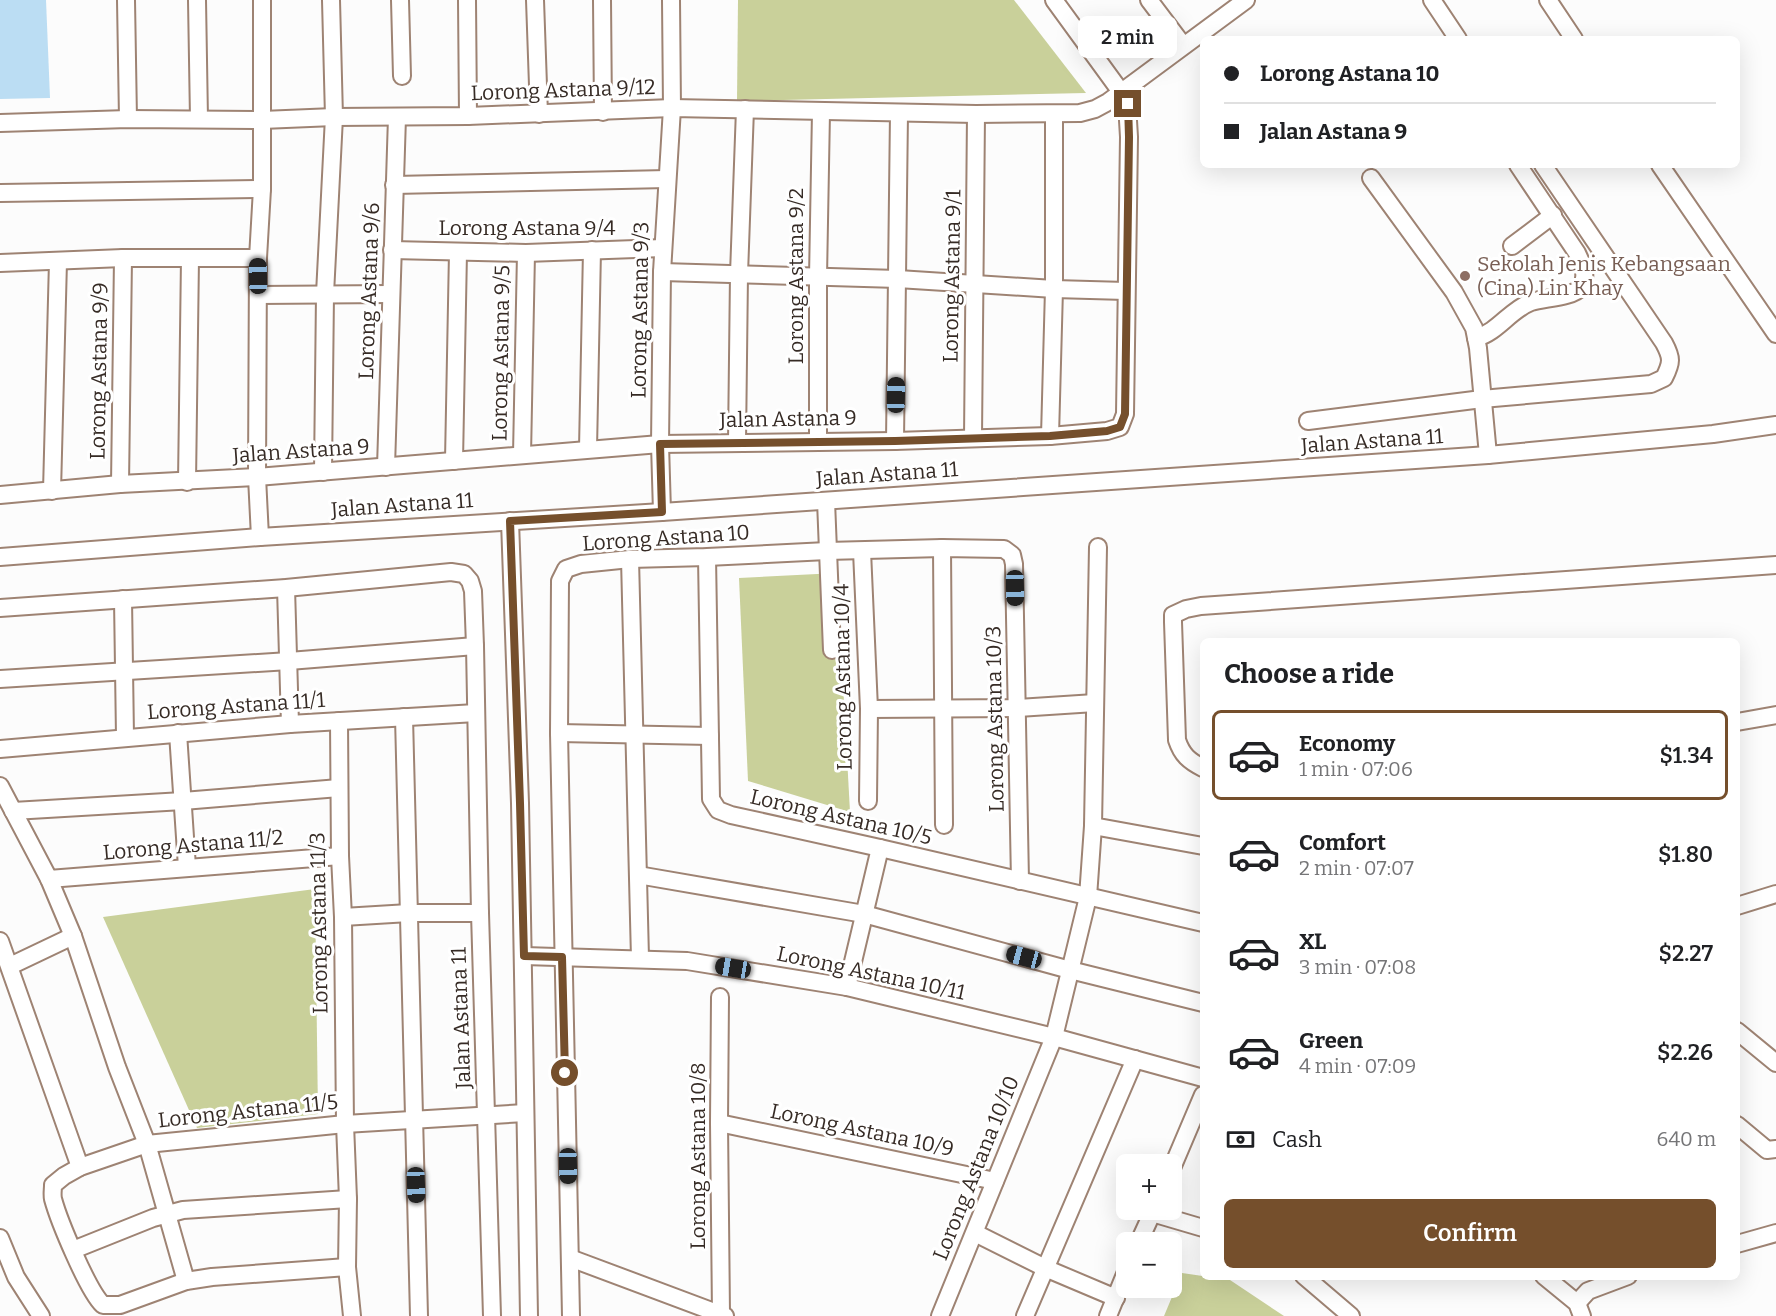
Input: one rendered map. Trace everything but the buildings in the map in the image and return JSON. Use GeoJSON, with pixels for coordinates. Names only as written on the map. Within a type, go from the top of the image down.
{"type":"FeatureCollection","features":[{"type":"Feature","properties":{"kind":"street"},"geometry":{"type":"LineString","coordinates":[[126,0],[128,119]]}},
{"type":"Feature","properties":{"kind":"street"},"geometry":{"type":"LineString","coordinates":[[197,0],[199,119]]}},
{"type":"Feature","properties":{"kind":"street"},"geometry":{"type":"LineString","coordinates":[[260,537],[257,477],[258,258],[262,189],[262,0]]}},
{"type":"Feature","properties":{"kind":"street"},"geometry":{"type":"LineString","coordinates":[[322,472],[325,294],[334,117],[331,0]]}},
{"type":"Feature","properties":{"kind":"street"},"geometry":{"type":"LineString","coordinates":[[400,0],[402,76]]}},
{"type":"Feature","properties":{"kind":"street"},"geometry":{"type":"LineString","coordinates":[[467,0],[468,116]]}},
{"type":"Feature","properties":{"kind":"street"},"geometry":{"type":"LineString","coordinates":[[535,0],[539,114]]}},
{"type":"Feature","properties":{"kind":"street"},"geometry":{"type":"LineString","coordinates":[[602,0],[603,112]]}},
{"type":"Feature","properties":{"kind":"street","name":"Lorong Astana 9/3"},"geometry":{"type":"LineString","coordinates":[[662,512],[660,444],[662,272],[672,108],[671,0]]}},
{"type":"Feature","properties":{"kind":"street"},"geometry":{"type":"LineString","coordinates":[[1054,0],[1121,92],[1245,0]]}},
{"type":"Feature","properties":{"kind":"street"},"geometry":{"type":"LineString","coordinates":[[1149,0],[1183,45]]}},
{"type":"Feature","properties":{"kind":"street"},"geometry":{"type":"LineString","coordinates":[[1432,0],[1456,36]]}},
{"type":"Feature","properties":{"kind":"street"},"geometry":{"type":"LineString","coordinates":[[1548,0],[1572,36]]}},
{"type":"Feature","properties":{"kind":"street","name":"Lorong Astana 9/12"},"geometry":{"type":"LineString","coordinates":[[0,123],[128,119],[262,120],[468,116],[672,108],[1054,114],[1080,113],[1095,109],[1121,92]]}},
{"type":"Feature","properties":{"kind":"street","name":"Jalan Astana 9"},"geometry":{"type":"LineString","coordinates":[[0,495],[120,484],[187,482],[387,467],[660,444],[895,441],[1050,436],[1107,431],[1120,427],[1125,414],[1129,116],[1128,104],[1121,92]]}},
{"type":"Feature","properties":{"kind":"street"},"geometry":{"type":"LineString","coordinates":[[737,442],[739,274],[745,109]]}},
{"type":"Feature","properties":{"kind":"street","name":"Lorong Astana 9/2"},"geometry":{"type":"LineString","coordinates":[[818,441],[821,112]]}},
{"type":"Feature","properties":{"kind":"street"},"geometry":{"type":"LineString","coordinates":[[895,441],[899,112]]}},
{"type":"Feature","properties":{"kind":"street","name":"Lorong Astana 9/1"},"geometry":{"type":"LineString","coordinates":[[973,438],[976,114]]}},
{"type":"Feature","properties":{"kind":"street"},"geometry":{"type":"LineString","coordinates":[[1050,436],[1054,289],[1054,114]]}},
{"type":"Feature","properties":{"kind":"street","name":"Lorong Astana 9/6"},"geometry":{"type":"LineString","coordinates":[[387,467],[397,117]]}},
{"type":"Feature","properties":{"kind":"street"},"geometry":{"type":"LineString","coordinates":[[1476,338],[1490,333],[1522,307],[1576,292],[1582,286],[1585,276],[1578,253],[1520,168]]}},
{"type":"Feature","properties":{"kind":"street"},"geometry":{"type":"LineString","coordinates":[[1308,421],[1482,399],[1651,384],[1664,378],[1671,365],[1670,354],[1664,343],[1545,168]]}},
{"type":"Feature","properties":{"kind":"street"},"geometry":{"type":"LineString","coordinates":[[1662,168],[1776,334]]}},
{"type":"Feature","properties":{"kind":"street"},"geometry":{"type":"LineString","coordinates":[[1371,178],[1454,292],[1474,328],[1488,455]]}},
{"type":"Feature","properties":{"kind":"street"},"geometry":{"type":"LineString","coordinates":[[394,185],[667,179]]}},
{"type":"Feature","properties":{"kind":"street"},"geometry":{"type":"LineString","coordinates":[[0,193],[262,189]]}},
{"type":"Feature","properties":{"kind":"street"},"geometry":{"type":"LineString","coordinates":[[1512,246],[1553,215]]}},
{"type":"Feature","properties":{"kind":"street","name":"Lorong Astana 9/4"},"geometry":{"type":"LineString","coordinates":[[392,250],[526,253],[663,248]]}},
{"type":"Feature","properties":{"kind":"street"},"geometry":{"type":"LineString","coordinates":[[588,449],[592,250]]}},
{"type":"Feature","properties":{"kind":"street"},"geometry":{"type":"LineString","coordinates":[[454,461],[458,252]]}},
{"type":"Feature","properties":{"kind":"street","name":"Lorong Astana 9/5"},"geometry":{"type":"LineString","coordinates":[[522,455],[526,253]]}},
{"type":"Feature","properties":{"kind":"street"},"geometry":{"type":"LineString","coordinates":[[0,263],[123,258],[258,258]]}},
{"type":"Feature","properties":{"kind":"street","name":"Lorong Astana 9/9"},"geometry":{"type":"LineString","coordinates":[[120,484],[123,258]]}},
{"type":"Feature","properties":{"kind":"street"},"geometry":{"type":"LineString","coordinates":[[187,482],[190,258]]}},
{"type":"Feature","properties":{"kind":"street"},"geometry":{"type":"LineString","coordinates":[[52,491],[57,261]]}},
{"type":"Feature","properties":{"kind":"street"},"geometry":{"type":"LineString","coordinates":[[662,272],[898,279],[974,285],[1126,291]]}},
{"type":"Feature","properties":{"kind":"street"},"geometry":{"type":"LineString","coordinates":[[258,295],[391,294]]}},
{"type":"Feature","properties":{"kind":"street","name":"Jalan Astana 11"},"geometry":{"type":"LineString","coordinates":[[0,557],[260,537],[662,512],[1488,455],[1713,434],[1776,425]]}},
{"type":"Feature","properties":{"kind":"street"},"geometry":{"type":"LineString","coordinates":[[826,501],[832,650]]}},
{"type":"Feature","properties":{"kind":"street"},"geometry":{"type":"LineString","coordinates":[[510,521],[524,956],[529,1316]]}},
{"type":"Feature","properties":{"kind":"street"},"geometry":{"type":"LineString","coordinates":[[942,548],[944,825]]}},
{"type":"Feature","properties":{"kind":"street","name":"Lorong Astana 10"},"geometry":{"type":"LineString","coordinates":[[571,1316],[562,957],[559,733],[560,581],[566,570],[581,564],[630,559],[942,548]]}},
{"type":"Feature","properties":{"kind":"street","name":"Lorong Astana 10/3"},"geometry":{"type":"LineString","coordinates":[[942,548],[1004,549],[1012,555],[1018,708],[1020,881]]}},
{"type":"Feature","properties":{"kind":"street","name":"Lorong Astana 10/10"},"geometry":{"type":"LineString","coordinates":[[940,1316],[1054,1037],[1088,897],[1093,826],[1098,548]]}},
{"type":"Feature","properties":{"kind":"street","name":"Lorong Astana 10/4"},"geometry":{"type":"LineString","coordinates":[[862,551],[869,709],[868,801]]}},
{"type":"Feature","properties":{"kind":"street","name":"Lorong Astana 10/5"},"geometry":{"type":"LineString","coordinates":[[707,557],[711,799],[718,810],[731,815],[1200,922]]}},
{"type":"Feature","properties":{"kind":"street"},"geometry":{"type":"LineString","coordinates":[[630,559],[640,958]]}},
{"type":"Feature","properties":{"kind":"street"},"geometry":{"type":"LineString","coordinates":[[1200,766],[1182,753],[1177,740],[1173,615],[1186,609],[1201,606],[1776,565]]}},
{"type":"Feature","properties":{"kind":"street","name":"Jalan Astana 11"},"geometry":{"type":"LineString","coordinates":[[0,608],[286,588],[451,572],[464,574],[470,581],[473,591],[475,646],[492,1316]]}},
{"type":"Feature","properties":{"kind":"street"},"geometry":{"type":"LineString","coordinates":[[286,588],[290,724]]}},
{"type":"Feature","properties":{"kind":"street"},"geometry":{"type":"LineString","coordinates":[[123,599],[125,738]]}},
{"type":"Feature","properties":{"kind":"street"},"geometry":{"type":"LineString","coordinates":[[0,679],[289,662],[475,646]]}},
{"type":"Feature","properties":{"kind":"street"},"geometry":{"type":"LineString","coordinates":[[869,709],[1018,708],[1095,703]]}},
{"type":"Feature","properties":{"kind":"street","name":"Lorong Astana 11/1"},"geometry":{"type":"LineString","coordinates":[[0,749],[290,724],[476,713]]}},
{"type":"Feature","properties":{"kind":"street"},"geometry":{"type":"LineString","coordinates":[[1740,722],[1776,715]]}},
{"type":"Feature","properties":{"kind":"street"},"geometry":{"type":"LineString","coordinates":[[404,717],[419,1316]]}},
{"type":"Feature","properties":{"kind":"street","name":"Lorong Astana 11/3"},"geometry":{"type":"LineString","coordinates":[[339,721],[348,1199],[347,1268],[352,1316]]}},
{"type":"Feature","properties":{"kind":"street"},"geometry":{"type":"LineString","coordinates":[[178,733],[187,867]]}},
{"type":"Feature","properties":{"kind":"street"},"geometry":{"type":"LineString","coordinates":[[559,733],[710,736]]}},
{"type":"Feature","properties":{"kind":"street"},"geometry":{"type":"LineString","coordinates":[[0,786],[49,879],[72,936],[117,1067],[147,1144],[186,1281]]}},
{"type":"Feature","properties":{"kind":"street"},"geometry":{"type":"LineString","coordinates":[[13,812],[339,788]]}},
{"type":"Feature","properties":{"kind":"street"},"geometry":{"type":"LineString","coordinates":[[1093,826],[1200,845]]}},
{"type":"Feature","properties":{"kind":"street"},"geometry":{"type":"LineString","coordinates":[[847,987],[880,848]]}},
{"type":"Feature","properties":{"kind":"street","name":"Lorong Astana 11/2"},"geometry":{"type":"LineString","coordinates":[[49,879],[340,856]]}},
{"type":"Feature","properties":{"kind":"street"},"geometry":{"type":"LineString","coordinates":[[638,876],[864,914],[1070,970],[1200,1002]]}},
{"type":"Feature","properties":{"kind":"street"},"geometry":{"type":"LineString","coordinates":[[1740,905],[1776,894]]}},
{"type":"Feature","properties":{"kind":"street"},"geometry":{"type":"LineString","coordinates":[[343,917],[480,913]]}},
{"type":"Feature","properties":{"kind":"street"},"geometry":{"type":"LineString","coordinates":[[10,966],[72,936]]}},
{"type":"Feature","properties":{"kind":"street"},"geometry":{"type":"LineString","coordinates":[[0,941],[80,1167]]}},
{"type":"Feature","properties":{"kind":"street","name":"Lorong Astana 10/11"},"geometry":{"type":"LineString","coordinates":[[524,956],[687,961],[847,987],[1054,1037],[1200,1077]]}},
{"type":"Feature","properties":{"kind":"street","name":"Lorong Astana 10/8"},"geometry":{"type":"LineString","coordinates":[[720,997],[719,1123],[723,1315]]}},
{"type":"Feature","properties":{"kind":"street"},"geometry":{"type":"LineString","coordinates":[[1740,1033],[1776,1063]]}},
{"type":"Feature","properties":{"kind":"street"},"geometry":{"type":"LineString","coordinates":[[1025,1316],[1135,1059]]}},
{"type":"Feature","properties":{"kind":"street"},"geometry":{"type":"LineString","coordinates":[[1178,1154],[1200,1102]]}},
{"type":"Feature","properties":{"kind":"street","name":"Lorong Astana 11/5"},"geometry":{"type":"LineString","coordinates":[[73,1250],[52,1196],[53,1185],[80,1167],[147,1144],[345,1124],[525,1113]]}},
{"type":"Feature","properties":{"kind":"street","name":"Lorong Astana 10/9"},"geometry":{"type":"LineString","coordinates":[[719,1123],[995,1181]]}},
{"type":"Feature","properties":{"kind":"street"},"geometry":{"type":"LineString","coordinates":[[1740,1128],[1767,1150],[1776,1149]]}},
{"type":"Feature","properties":{"kind":"street"},"geometry":{"type":"LineString","coordinates":[[347,1268],[212,1277],[186,1281],[120,1305],[103,1305],[94,1294],[73,1250],[183,1210],[348,1199]]}},
{"type":"Feature","properties":{"kind":"street"},"geometry":{"type":"LineString","coordinates":[[1179,1220],[1200,1227]]}},
{"type":"Feature","properties":{"kind":"street"},"geometry":{"type":"LineString","coordinates":[[975,1233],[1045,1268],[1116,1298],[1108,1316]]}},
{"type":"Feature","properties":{"kind":"street"},"geometry":{"type":"LineString","coordinates":[[1740,1243],[1776,1233]]}},
{"type":"Feature","properties":{"kind":"street"},"geometry":{"type":"LineString","coordinates":[[0,1238],[16,1277],[41,1316]]}},
{"type":"Feature","properties":{"kind":"street"},"geometry":{"type":"LineString","coordinates":[[570,1258],[723,1315]]}},
{"type":"Feature","properties":{"kind":"street"},"geometry":{"type":"LineString","coordinates":[[1309,1280],[1351,1316]]}},
{"type":"Feature","properties":{"kind":"street"},"geometry":{"type":"LineString","coordinates":[[1548,1280],[1580,1309],[1588,1291],[1618,1280]]}},
{"type":"Feature","properties":{"kind":"green space"},"geometry":{"type":"Polygon","coordinates":[[[738,0],[1014,0],[1086,93],[737,101],[738,0]]]}},
{"type":"Feature","properties":{"kind":"green space"},"geometry":{"type":"Polygon","coordinates":[[[837,573],[850,812],[748,781],[739,578],[837,573]]]}},
{"type":"Feature","properties":{"kind":"green space"},"geometry":{"type":"Polygon","coordinates":[[[315,889],[318,1114],[197,1128],[103,917],[315,889]]]}},
{"type":"Feature","properties":{"kind":"green space"},"geometry":{"type":"Polygon","coordinates":[[[1182,1273],[1200,1276],[1200,1280],[1230,1280],[1284,1316],[1164,1316],[1172,1298],[1182,1298],[1182,1273]]]}},
{"type":"Feature","properties":{"kind":"water"},"geometry":{"type":"Polygon","coordinates":[[[0,0],[46,0],[50,98],[0,99],[0,0]]]}},
{"type":"Feature","properties":{"kind":"place","name":"Sekolah Jenis Kebangsaan (Cina) Lin Khay"},"geometry":{"type":"Point","coordinates":[1465,276]}},
{"type":"Feature","properties":{"kind":"route"},"geometry":{"type":"LineString","coordinates":[[565,1073],[562,957],[524,956],[510,521],[662,512],[660,444],[895,441],[1050,436],[1107,431],[1120,427],[1125,414],[1128,104]]}}]}
